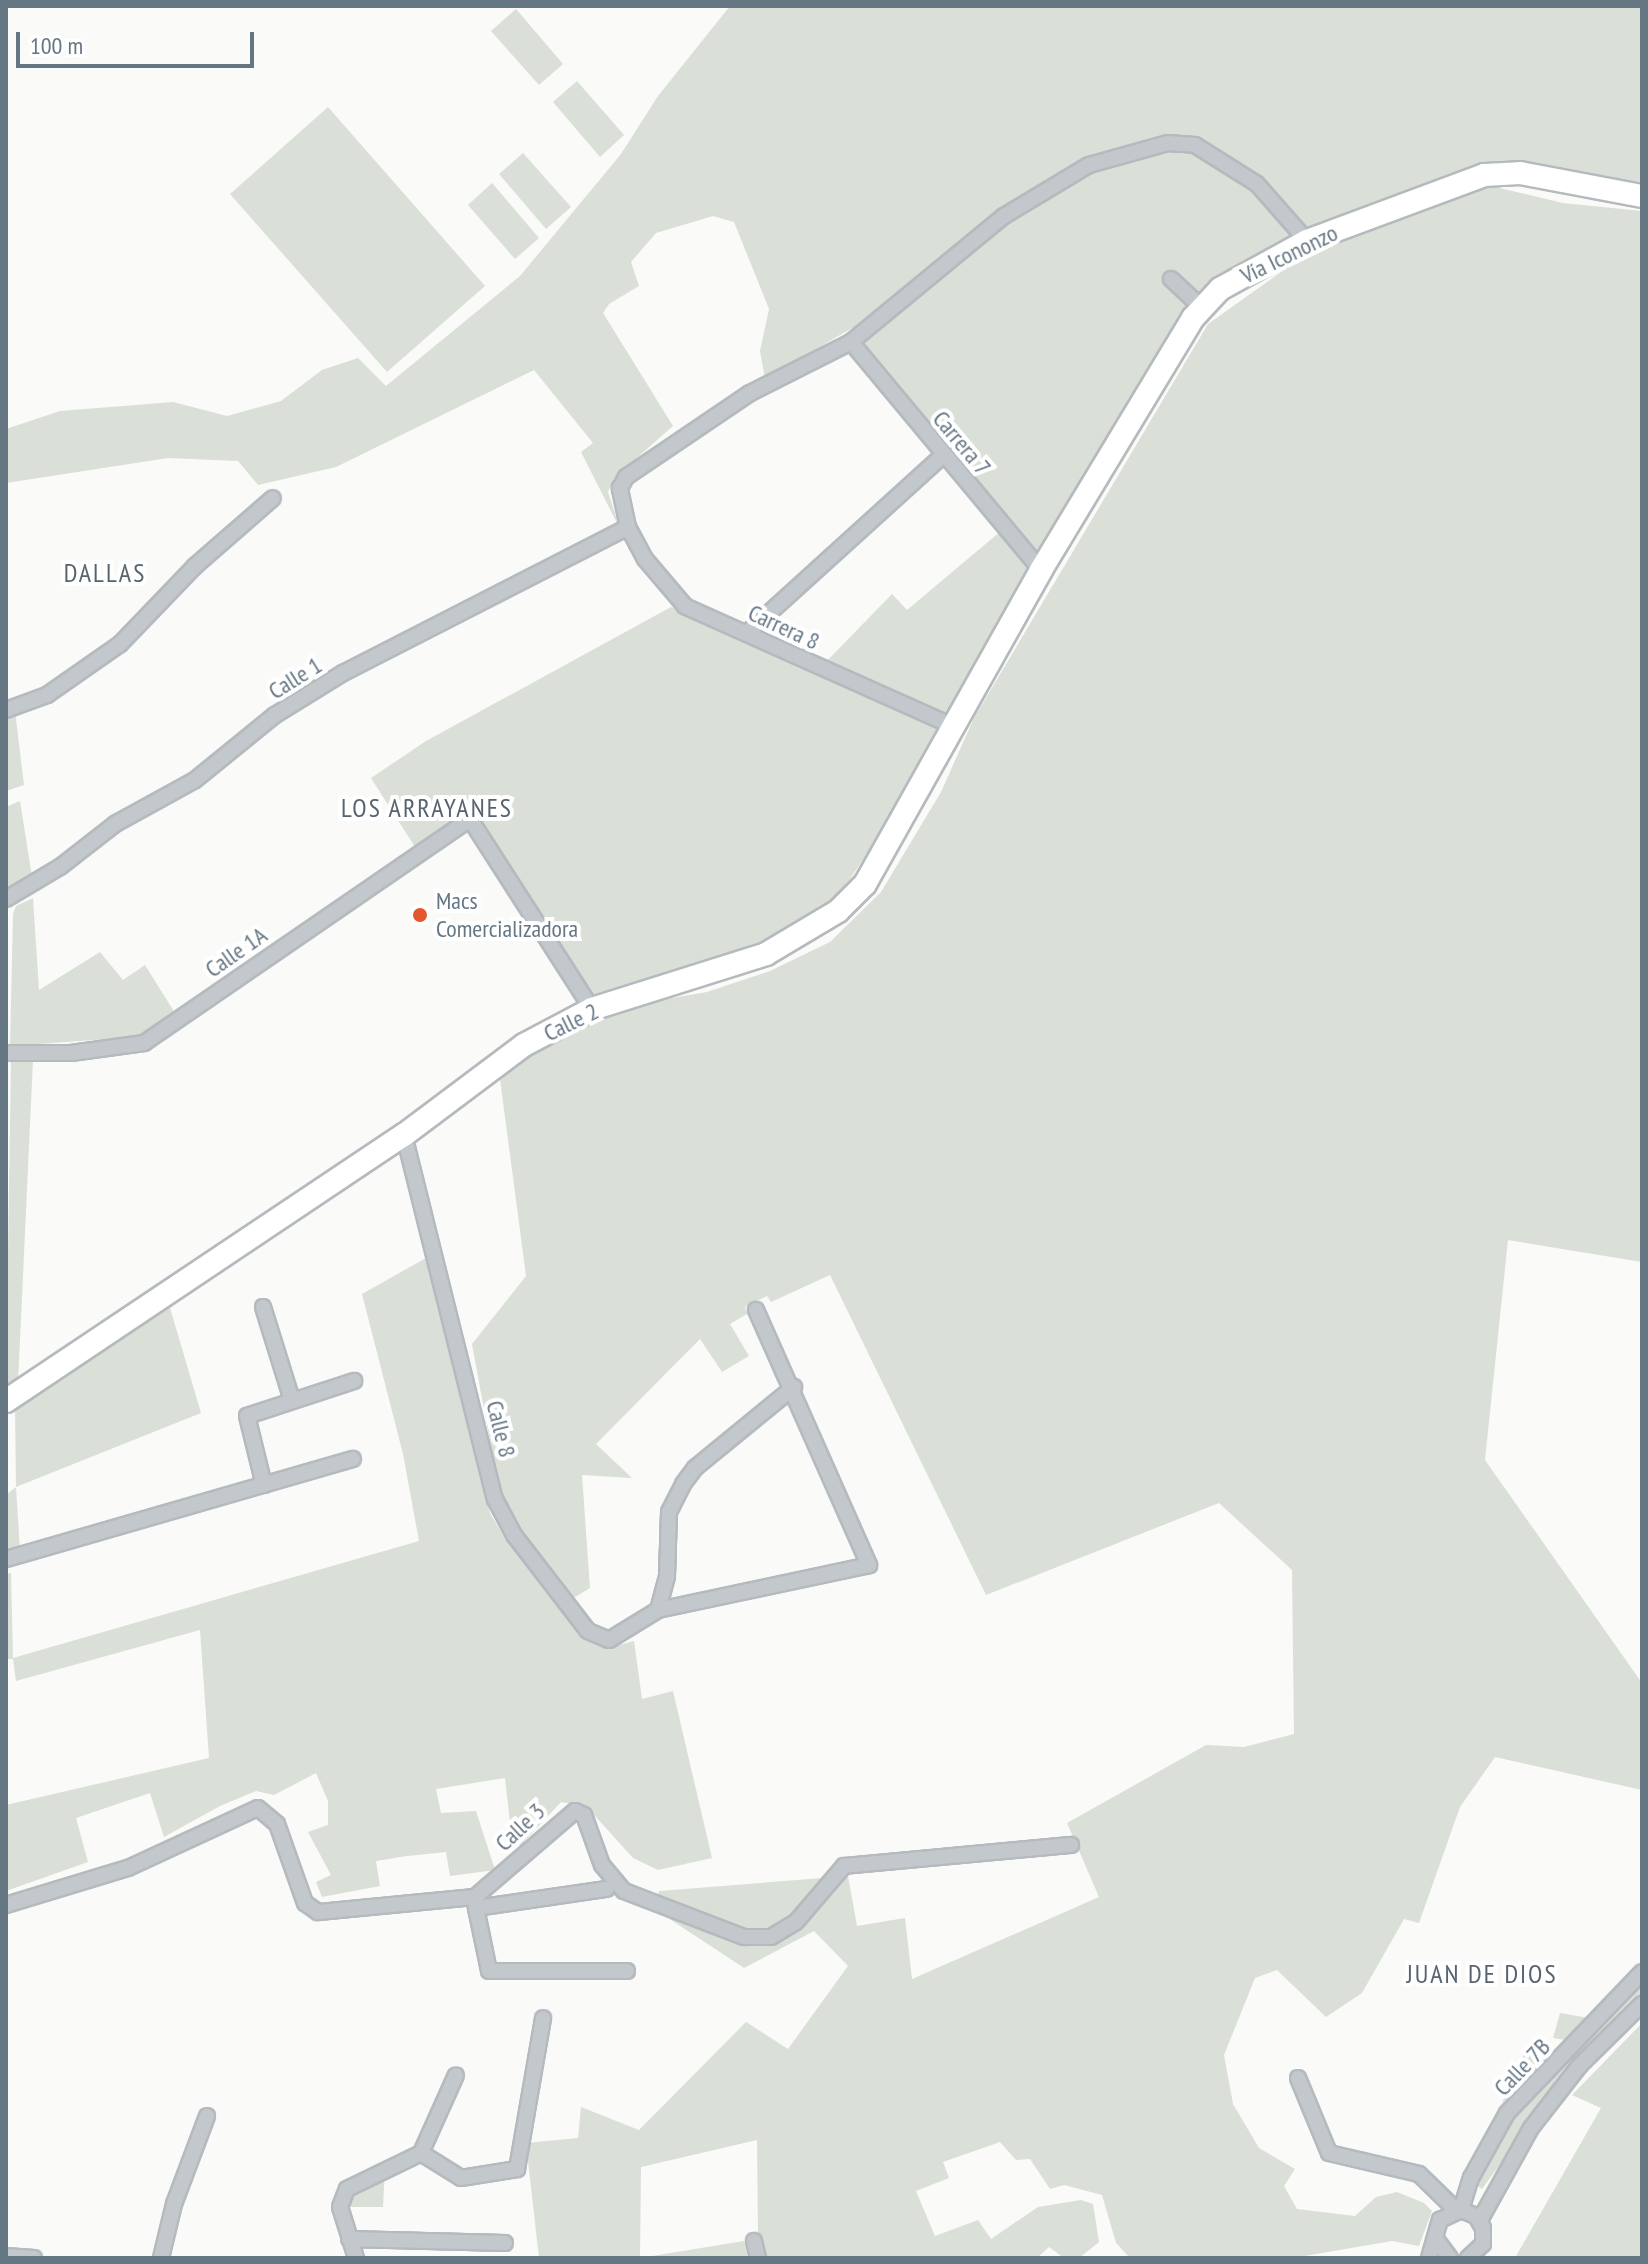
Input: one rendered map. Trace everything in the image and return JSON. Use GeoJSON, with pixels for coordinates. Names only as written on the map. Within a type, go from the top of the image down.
{"type":"FeatureCollection","features":[{"type":"Feature","properties":{"kind":"main road","name":"Vía Icononzo"},"geometry":{"type":"LineString","coordinates":[[1039,573],[1201,307],[1267,259],[1484,175],[1520,173],[1642,196]]}},
{"type":"Feature","properties":{"kind":"main road","name":"Calle 2"},"geometry":{"type":"LineString","coordinates":[[6,1401],[404,1135],[524,1045],[592,1009],[766,954],[838,911],[865,884],[1039,573]]}},
{"type":"Feature","properties":{"kind":"street","name":"Carrera 8"},"geometry":{"type":"LineString","coordinates":[[955,727],[685,606],[645,559],[628,527],[620,488],[626,477],[750,393],[851,342],[1004,216],[1089,165],[1168,143],[1195,145],[1257,184],[1307,241]]}},
{"type":"Feature","properties":{"kind":"street"},"geometry":{"type":"LineString","coordinates":[[1171,279],[1201,307]]}},
{"type":"Feature","properties":{"kind":"street","name":"Carrera 7"},"geometry":{"type":"LineString","coordinates":[[851,342],[1039,573]]}},
{"type":"Feature","properties":{"kind":"street"},"geometry":{"type":"LineString","coordinates":[[747,633],[943,455]]}},
{"type":"Feature","properties":{"kind":"street"},"geometry":{"type":"LineString","coordinates":[[6,710],[47,695],[120,644],[195,566],[273,498]]}},
{"type":"Feature","properties":{"kind":"street","name":"Calle 1"},"geometry":{"type":"LineString","coordinates":[[6,899],[60,867],[115,824],[195,780],[275,715],[343,673],[628,527]]}},
{"type":"Feature","properties":{"kind":"street","name":"Calle 1A"},"geometry":{"type":"LineString","coordinates":[[6,1053],[71,1053],[144,1043],[470,819],[592,1009]]}},
{"type":"Feature","properties":{"kind":"street","name":"Calle 8"},"geometry":{"type":"LineString","coordinates":[[404,1135],[495,1499],[514,1535],[588,1631],[609,1640],[658,1610]]}},
{"type":"Feature","properties":{"kind":"street"},"geometry":{"type":"LineString","coordinates":[[263,1307],[292,1400]]}},
{"type":"Feature","properties":{"kind":"street"},"geometry":{"type":"LineString","coordinates":[[756,1310],[794,1387],[869,1565],[658,1610],[667,1576],[669,1512],[683,1484],[695,1468],[794,1387]]}},
{"type":"Feature","properties":{"kind":"street"},"geometry":{"type":"LineString","coordinates":[[264,1485],[247,1416],[354,1381]]}},
{"type":"Feature","properties":{"kind":"street"},"geometry":{"type":"LineString","coordinates":[[6,1559],[353,1459]]}},
{"type":"Feature","properties":{"kind":"street"},"geometry":{"type":"LineString","coordinates":[[6,1905],[128,1868],[258,1808],[277,1824],[309,1909],[476,1902],[607,1889]]}},
{"type":"Feature","properties":{"kind":"street","name":"Calle 3"},"geometry":{"type":"LineString","coordinates":[[476,1902],[575,1811],[584,1815],[602,1865],[624,1891],[744,1937],[771,1937],[796,1922],[844,1866],[1071,1845]]}},
{"type":"Feature","properties":{"kind":"street"},"geometry":{"type":"LineString","coordinates":[[476,1902],[489,1971],[627,1971]]}},
{"type":"Feature","properties":{"kind":"street","name":"Calle 7B"},"geometry":{"type":"LineString","coordinates":[[1435,2238],[1440,2220],[1459,2210],[1471,2178],[1507,2113],[1642,1972]]}},
{"type":"Feature","properties":{"kind":"street","name":"Calle 7B"},"geometry":{"type":"LineString","coordinates":[[1468,2258],[1483,2244],[1480,2220],[1531,2128],[1580,2065],[1642,2004]]}},
{"type":"Feature","properties":{"kind":"street"},"geometry":{"type":"LineString","coordinates":[[421,2153],[461,2178],[517,2169],[543,2018]]}},
{"type":"Feature","properties":{"kind":"street"},"geometry":{"type":"LineString","coordinates":[[356,2258],[340,2207],[347,2189],[421,2153],[456,2075]]}},
{"type":"Feature","properties":{"kind":"street"},"geometry":{"type":"LineString","coordinates":[[1298,2078],[1329,2153],[1419,2174],[1459,2210],[1480,2220]]}},
{"type":"Feature","properties":{"kind":"street"},"geometry":{"type":"LineString","coordinates":[[161,2258],[174,2204],[207,2116]]}},
{"type":"Feature","properties":{"kind":"street"},"geometry":{"type":"LineString","coordinates":[[1429,2258],[1435,2238]]}},
{"type":"Feature","properties":{"kind":"street"},"geometry":{"type":"LineString","coordinates":[[1435,2238],[1450,2258]]}},
{"type":"Feature","properties":{"kind":"street"},"geometry":{"type":"LineString","coordinates":[[349,2239],[505,2243]]}},
{"type":"Feature","properties":{"kind":"street"},"geometry":{"type":"LineString","coordinates":[[754,2241],[758,2258]]}},
{"type":"Feature","properties":{"kind":"street"},"geometry":{"type":"LineString","coordinates":[[6,2256],[34,2258]]}},
{"type":"Feature","properties":{"kind":"shaded area"},"geometry":{"type":"Polygon","coordinates":[[[730,6],[1642,6],[1642,182],[1476,169],[1382,201],[1312,234],[1191,308],[1041,556],[852,328],[765,379],[760,351],[769,309],[734,222],[713,216],[656,233],[631,262],[639,286],[609,304],[603,313],[673,426],[614,478],[608,492],[620,529],[581,452],[593,443],[534,370],[336,467],[258,485],[238,461],[168,458],[6,483],[6,429],[60,411],[173,402],[227,416],[281,401],[322,370],[358,358],[386,386],[520,276],[621,154],[658,96],[730,6]]]}},
{"type":"Feature","properties":{"kind":"shaded area"},"geometry":{"type":"Polygon","coordinates":[[[516,9],[563,64],[539,85],[491,31],[516,9]]]}},
{"type":"Feature","properties":{"kind":"shaded area"},"geometry":{"type":"Polygon","coordinates":[[[577,81],[624,135],[600,157],[553,102],[577,81]]]}},
{"type":"Feature","properties":{"kind":"shaded area"},"geometry":{"type":"Polygon","coordinates":[[[328,107],[485,286],[387,372],[230,194],[328,107]]]}},
{"type":"Feature","properties":{"kind":"shaded area"},"geometry":{"type":"Polygon","coordinates":[[[523,153],[571,207],[546,229],[499,174],[523,153]]]}},
{"type":"Feature","properties":{"kind":"shaded area"},"geometry":{"type":"Polygon","coordinates":[[[492,183],[539,238],[515,259],[468,205],[492,183]]]}},
{"type":"Feature","properties":{"kind":"shaded area"},"geometry":{"type":"Polygon","coordinates":[[[1487,185],[1563,203],[1642,211],[1642,1262],[1508,1240],[1485,1460],[1642,1683],[1642,1790],[1495,1757],[1460,1807],[1419,1923],[1404,1919],[1362,1993],[1326,2017],[1277,1970],[1255,1978],[1224,2055],[1233,2104],[1259,2148],[1295,2169],[1284,2186],[1297,2209],[1355,2216],[1376,2197],[1397,2192],[1424,2203],[1432,2211],[1419,2246],[1392,2241],[1293,2258],[1130,2258],[1116,2243],[1102,2195],[1064,2185],[1050,2189],[1030,2159],[1016,2160],[1000,2142],[943,2162],[949,2178],[916,2191],[935,2236],[978,2220],[991,2239],[1038,2207],[1081,2200],[1093,2204],[1099,2242],[1079,2258],[1064,2258],[1049,2247],[1037,2258],[764,2258],[758,2237],[757,2140],[641,2167],[640,2258],[539,2258],[526,2143],[578,2138],[581,2107],[639,2130],[746,2022],[788,2049],[848,1966],[814,1931],[744,1968],[656,1910],[659,1891],[848,1876],[857,1926],[905,1918],[912,1979],[1099,1897],[1067,1823],[1206,1745],[1244,1747],[1294,1734],[1292,1570],[1219,1503],[986,1595],[830,1275],[771,1302],[767,1296],[745,1307],[747,1314],[730,1324],[749,1356],[722,1372],[700,1339],[596,1444],[632,1478],[582,1475],[590,1588],[572,1599],[516,1528],[499,1491],[472,1344],[526,1276],[500,1079],[533,1052],[599,1018],[631,1005],[707,992],[770,971],[830,942],[881,892],[941,792],[974,718],[1208,324],[1302,257],[1487,185]]]}},
{"type":"Feature","properties":{"kind":"shaded area"},"geometry":{"type":"Polygon","coordinates":[[[1001,531],[1030,572],[945,717],[825,663],[892,594],[907,610],[1001,531]]]}},
{"type":"Feature","properties":{"kind":"shaded area"},"geometry":{"type":"Polygon","coordinates":[[[671,607],[939,728],[918,777],[850,879],[824,908],[761,947],[595,1000],[473,806],[415,847],[371,778],[426,741],[671,607]]]}},
{"type":"Feature","properties":{"kind":"shaded area"},"geometry":{"type":"Polygon","coordinates":[[[15,711],[24,785],[6,791],[6,712],[15,711]]]}},
{"type":"Feature","properties":{"kind":"shaded area"},"geometry":{"type":"Polygon","coordinates":[[[20,801],[32,877],[8,889],[6,807],[20,801]]]}},
{"type":"Feature","properties":{"kind":"shaded area"},"geometry":{"type":"Polygon","coordinates":[[[33,898],[39,990],[100,952],[123,980],[145,965],[175,1013],[136,1037],[10,1046],[13,914],[16,906],[33,898]]]}},
{"type":"Feature","properties":{"kind":"shaded area"},"geometry":{"type":"Polygon","coordinates":[[[11,1060],[33,1060],[18,1383],[6,1383],[11,1060]]]}},
{"type":"Feature","properties":{"kind":"shaded area"},"geometry":{"type":"Polygon","coordinates":[[[426,1258],[490,1513],[505,1539],[584,1636],[608,1648],[634,1641],[642,1699],[673,1691],[712,1858],[658,1870],[633,1858],[586,1806],[561,1802],[520,1846],[511,1831],[505,1778],[436,1789],[441,1813],[476,1811],[495,1870],[450,1876],[446,1852],[407,1856],[376,1861],[380,1886],[322,1897],[316,1882],[331,1875],[308,1832],[328,1825],[328,1801],[316,1773],[274,1795],[256,1791],[220,1806],[164,1837],[150,1793],[76,1818],[88,1862],[6,1891],[6,1805],[209,1758],[200,1630],[16,1681],[13,1659],[6,1659],[6,1574],[11,1573],[13,1658],[419,1541],[403,1454],[362,1294],[426,1258]]]}},
{"type":"Feature","properties":{"kind":"shaded area"},"geometry":{"type":"Polygon","coordinates":[[[168,1301],[201,1413],[16,1487],[15,1406],[168,1301]]]}},
{"type":"Feature","properties":{"kind":"shaded area"},"geometry":{"type":"Polygon","coordinates":[[[16,1487],[20,1551],[6,1554],[6,1495],[16,1487]]]}},
{"type":"Feature","properties":{"kind":"shaded area"},"geometry":{"type":"Polygon","coordinates":[[[1642,1981],[1642,1997],[1576,2061],[1482,2189],[1473,2183],[1532,2092],[1642,1981]]]}},
{"type":"Feature","properties":{"kind":"shaded area"},"geometry":{"type":"Polygon","coordinates":[[[1560,2013],[1589,2018],[1565,2040],[1553,2038],[1560,2013]]]}},
{"type":"Feature","properties":{"kind":"shaded area"},"geometry":{"type":"Polygon","coordinates":[[[1642,2023],[1642,2258],[1515,2258],[1601,2108],[1572,2095],[1642,2023]]]}},
{"type":"Feature","properties":{"kind":"shaded area"},"geometry":{"type":"Polygon","coordinates":[[[1526,2049],[1555,2054],[1502,2103],[1526,2049]]]}},
{"type":"Feature","properties":{"kind":"shaded area"},"geometry":{"type":"Polygon","coordinates":[[[385,2168],[383,2207],[340,2207],[347,2189],[385,2168]]]}},
{"type":"Feature","properties":{"kind":"shaded area"},"geometry":{"type":"Polygon","coordinates":[[[744,2241],[748,2258],[640,2258],[744,2241]]]}},
{"type":"Feature","properties":{"kind":"place","name":"Macs Comercializadora"},"geometry":{"type":"Point","coordinates":[420,915]}},
{"type":"Feature","properties":{"kind":"district","name":"DALLAS"},"geometry":{"type":"Point","coordinates":[105,573]}},
{"type":"Feature","properties":{"kind":"district","name":"LOS ARRAYANES"},"geometry":{"type":"Point","coordinates":[427,808]}},
{"type":"Feature","properties":{"kind":"district","name":"JUAN DE DIOS"},"geometry":{"type":"Point","coordinates":[1482,1974]}}]}
